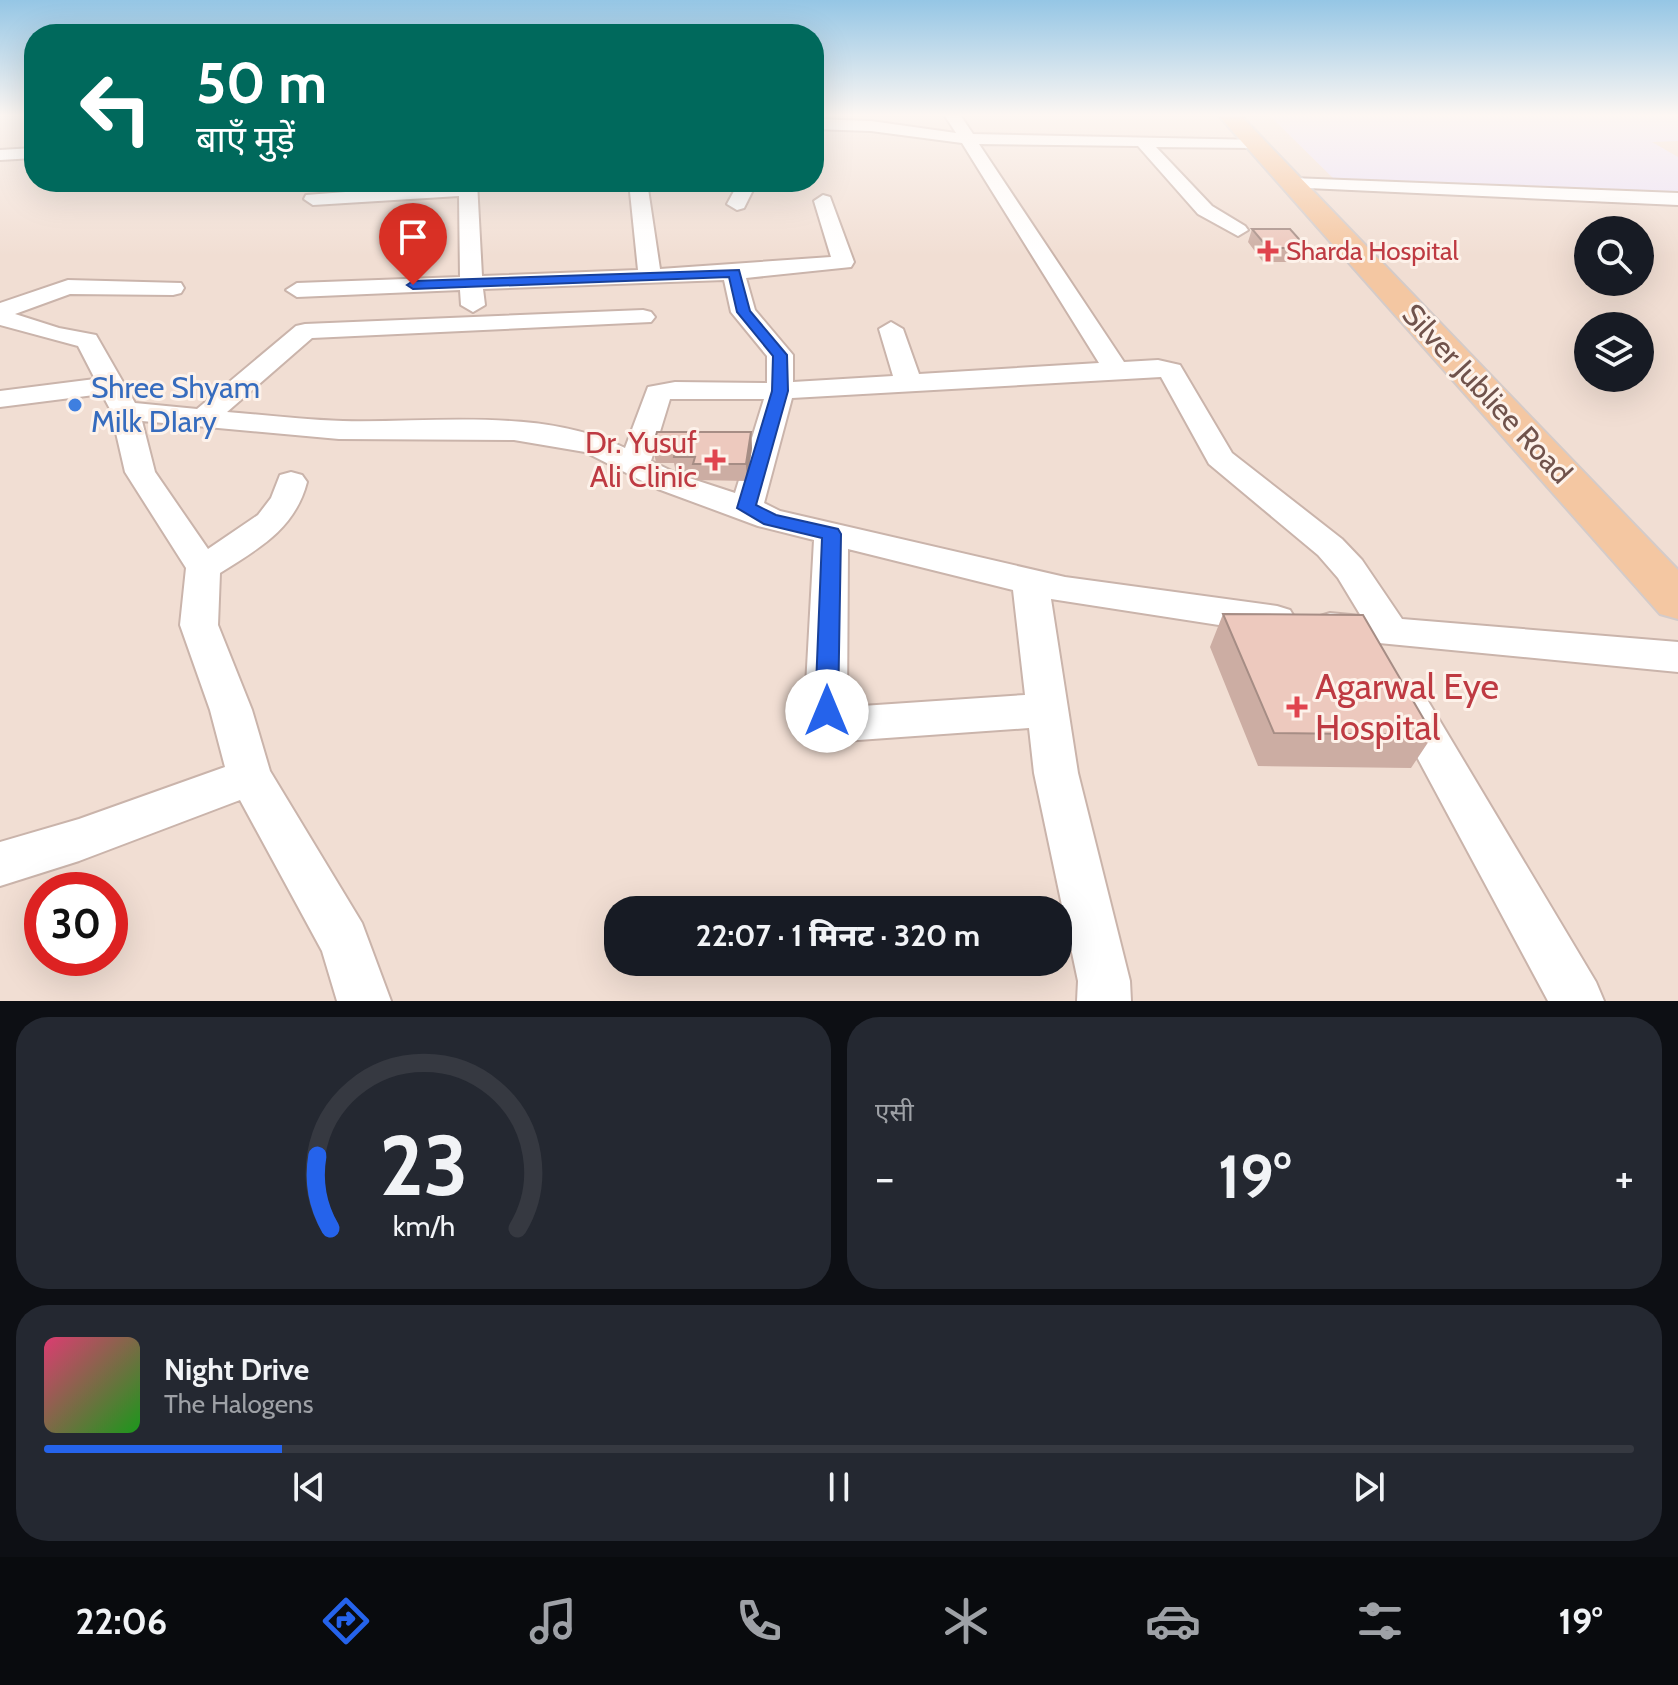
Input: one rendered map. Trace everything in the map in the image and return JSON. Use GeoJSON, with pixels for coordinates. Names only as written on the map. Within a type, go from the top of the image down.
{"type":"FeatureCollection","features":[{"type":"Feature","properties":{"kind":"main road","name":"Silver Jubliee Road"},"geometry":{"type":"LineString","coordinates":[[1283,163],[1678,601]]}},
{"type":"Feature","properties":{"kind":"main road"},"geometry":{"type":"LineString","coordinates":[[1303,184],[1678,559]]}},
{"type":"Feature","properties":{"kind":"street"},"geometry":{"type":"LineString","coordinates":[[981,163],[1116,370]]}},
{"type":"Feature","properties":{"kind":"street"},"geometry":{"type":"LineString","coordinates":[[1158,163],[1205,210],[1238,230]]}},
{"type":"Feature","properties":{"kind":"street"},"geometry":{"type":"LineString","coordinates":[[1303,184],[1678,199]]}},
{"type":"Feature","properties":{"kind":"street"},"geometry":{"type":"LineString","coordinates":[[317,192],[313,199],[396,192]]}},
{"type":"Feature","properties":{"kind":"street"},"geometry":{"type":"LineString","coordinates":[[467,192],[475,324]]}},
{"type":"Feature","properties":{"kind":"street"},"geometry":{"type":"LineString","coordinates":[[639,192],[650,276]]}},
{"type":"Feature","properties":{"kind":"street"},"geometry":{"type":"LineString","coordinates":[[737,204],[743,192]]}},
{"type":"Feature","properties":{"kind":"street"},"geometry":{"type":"LineString","coordinates":[[297,290],[734,273],[843,262],[823,201]]}},
{"type":"Feature","properties":{"kind":"street"},"geometry":{"type":"LineString","coordinates":[[734,273],[743,312],[780,355],[780,391],[747,508]]}},
{"type":"Feature","properties":{"kind":"street"},"geometry":{"type":"LineString","coordinates":[[0,311],[68,287],[173,288]]}},
{"type":"Feature","properties":{"kind":"street"},"geometry":{"type":"LineString","coordinates":[[0,317],[55,335],[87,340],[118,398],[140,472],[203,568],[199,625],[231,710],[250,777],[344,941],[364,1001]]}},
{"type":"Feature","properties":{"kind":"street"},"geometry":{"type":"LineString","coordinates":[[204,417],[305,331],[643,317]]}},
{"type":"Feature","properties":{"kind":"street"},"geometry":{"type":"LineString","coordinates":[[891,329],[909,386]]}},
{"type":"Feature","properties":{"kind":"street"},"geometry":{"type":"LineString","coordinates":[[635,465],[658,393],[675,390],[780,391],[909,386],[1116,370],[1158,368],[1171,371],[1220,458],[1330,547],[1350,569],[1379,631],[1577,1001]]}},
{"type":"Feature","properties":{"kind":"street"},"geometry":{"type":"LineString","coordinates":[[0,399],[118,398],[204,417],[339,430],[514,431],[593,444],[669,482],[747,508],[770,519],[1065,590],[1379,631],[1678,657]]}},
{"type":"Feature","properties":{"kind":"street"},"geometry":{"type":"LineString","coordinates":[[203,568],[278,517],[288,503],[291,482]]}},
{"type":"Feature","properties":{"kind":"street"},"geometry":{"type":"LineString","coordinates":[[831,534],[825,704],[832,719],[844,724],[1048,710]]}},
{"type":"Feature","properties":{"kind":"street"},"geometry":{"type":"LineString","coordinates":[[1030,581],[1056,773],[1104,981],[1104,1001]]}},
{"type":"Feature","properties":{"kind":"street"},"geometry":{"type":"LineString","coordinates":[[0,864],[79,840],[250,777]]}},
{"type":"Feature","properties":{"kind":"shaded area"},"geometry":{"type":"Polygon","coordinates":[[[0,163],[24,163],[24,192],[824,192],[824,163],[1678,163],[1678,1001],[0,1001],[0,163]]]}},
{"type":"Feature","properties":{"kind":"shaded area"},"geometry":{"type":"Polygon","coordinates":[[[1317,163],[1678,163],[1678,199],[1340,185],[1317,163]]]}},
{"type":"Feature","properties":{"kind":"building"},"geometry":{"type":"Polygon","coordinates":[[[1252,229],[1290,229],[1307,248],[1268,248],[1252,229]]]}},
{"type":"Feature","properties":{"kind":"building"},"geometry":{"type":"Polygon","coordinates":[[[657,432],[751,432],[746,464],[693,464],[695,457],[674,457],[676,447],[653,446],[657,432]]]}},
{"type":"Feature","properties":{"kind":"building"},"geometry":{"type":"Polygon","coordinates":[[[1223,614],[1363,615],[1433,735],[1274,733],[1223,614]]]}},
{"type":"Feature","properties":{"kind":"place","name":"Sharda Hospital"},"geometry":{"type":"Point","coordinates":[1268,251]}},
{"type":"Feature","properties":{"kind":"place","name":"Shree Shyam Milk DIary"},"geometry":{"type":"Point","coordinates":[75,405]}},
{"type":"Feature","properties":{"kind":"place","name":"Dr. Yusuf Ali Clinic"},"geometry":{"type":"Point","coordinates":[715,460]}},
{"type":"Feature","properties":{"kind":"place","name":"Agarwal Eye Hospital"},"geometry":{"type":"Point","coordinates":[1297,707]}},
{"type":"Feature","properties":{"kind":"route"},"geometry":{"type":"LineString","coordinates":[[413,285],[734,273],[743,312],[780,355],[780,391],[747,508],[770,519],[831,534],[827,711]]}}]}
